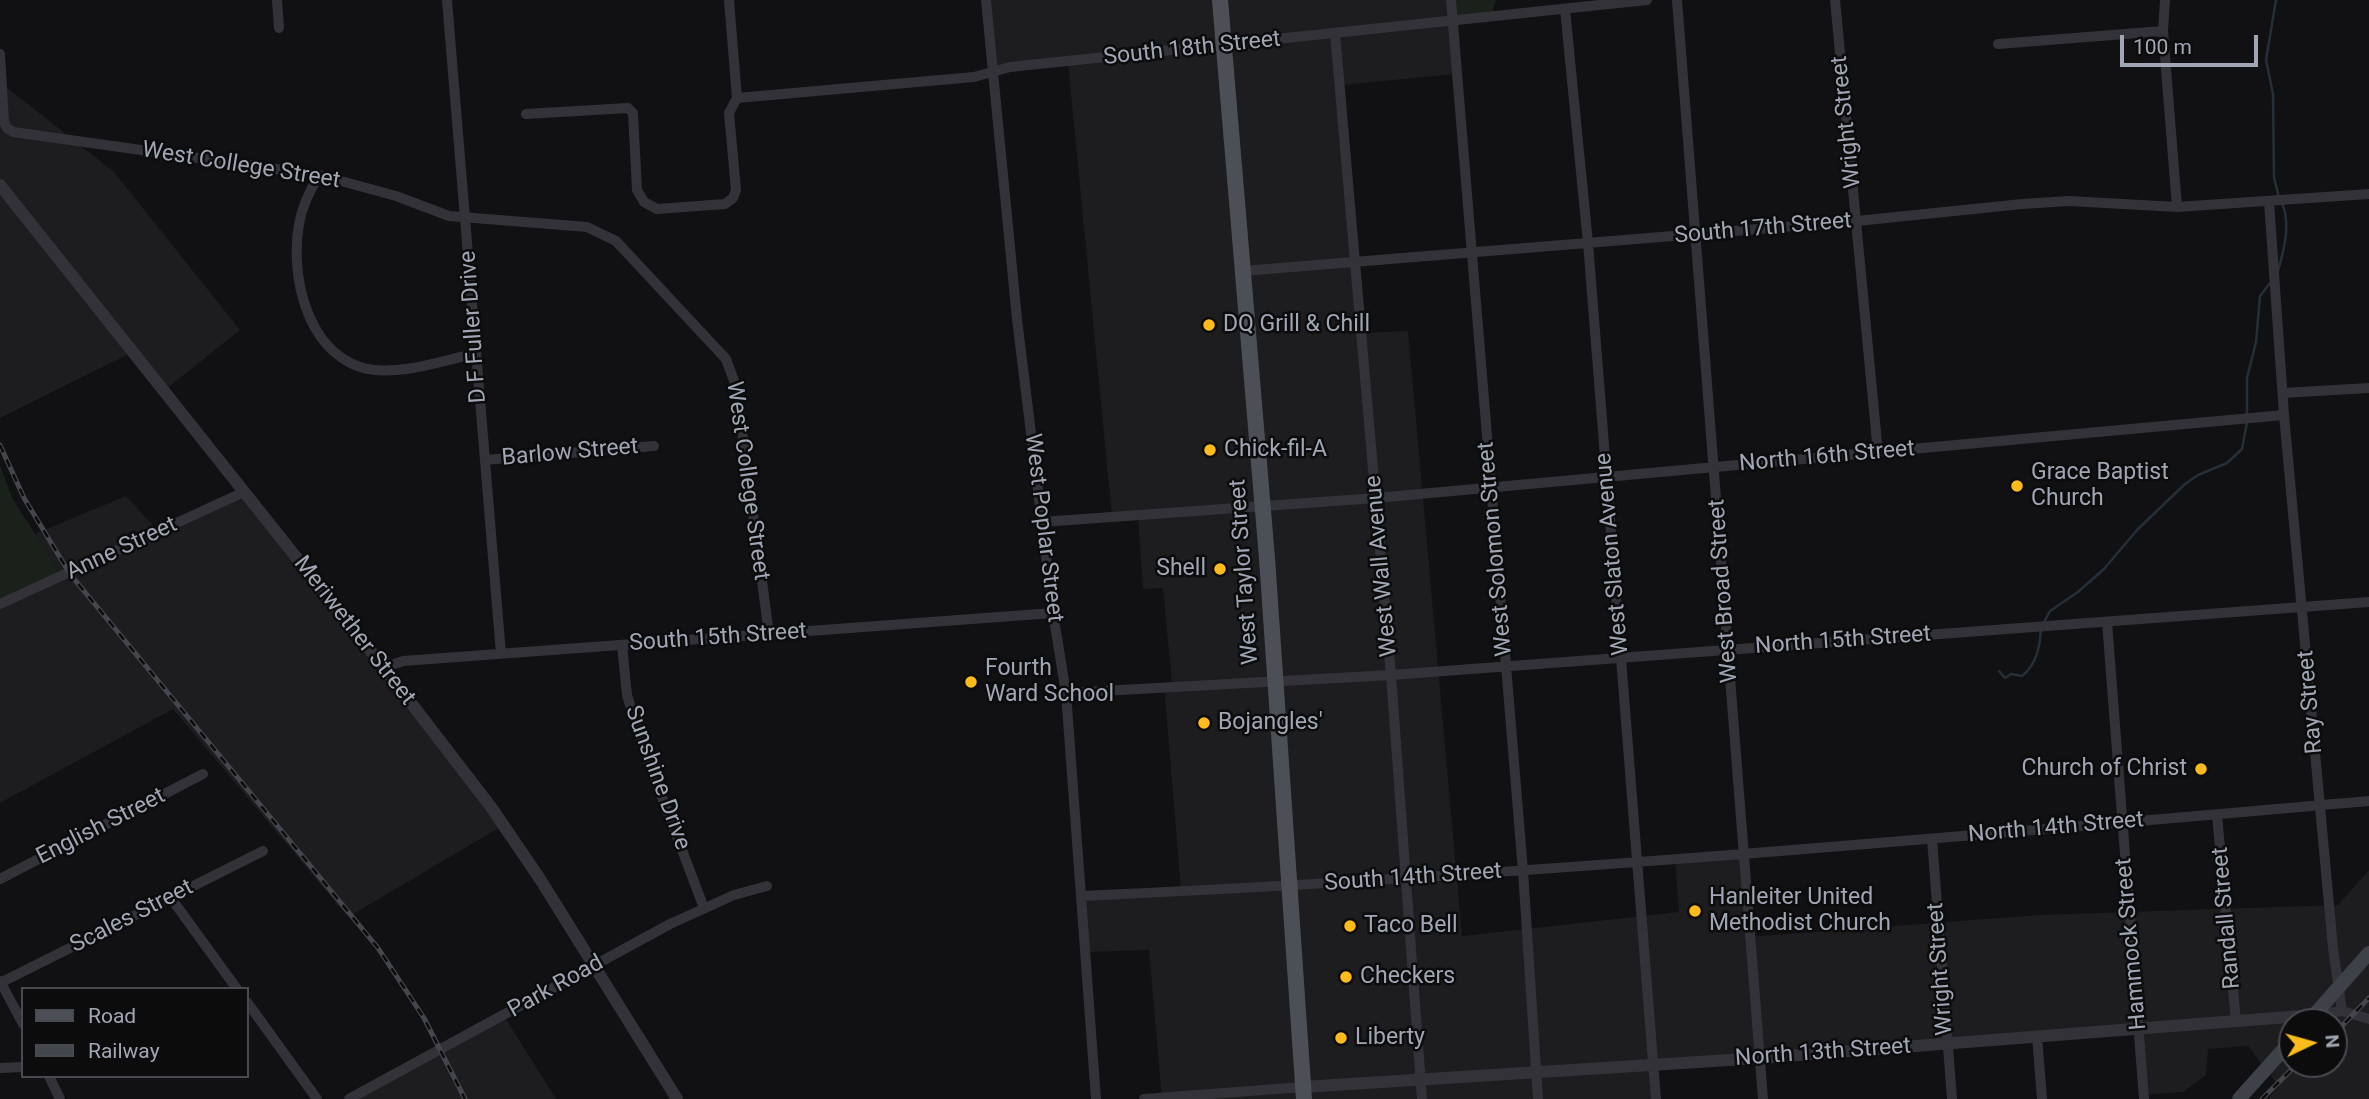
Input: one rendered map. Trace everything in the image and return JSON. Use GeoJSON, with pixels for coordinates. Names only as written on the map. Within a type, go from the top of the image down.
{"type":"FeatureCollection","features":[{"type":"Feature","properties":{"kind":"main road","name":"West Taylor Street"},"geometry":{"type":"LineString","coordinates":[[1220,0],[1263,507],[1303,1093]]}},
{"type":"Feature","properties":{"kind":"main road"},"geometry":{"type":"LineString","coordinates":[[2321,1008],[2369,953]]}},
{"type":"Feature","properties":{"kind":"main road"},"geometry":{"type":"LineString","coordinates":[[2239,1099],[2278,1056]]}},
{"type":"Feature","properties":{"kind":"street"},"geometry":{"type":"LineString","coordinates":[[277,0],[279,28]]}},
{"type":"Feature","properties":{"kind":"street","name":"D F Fuller Drive"},"geometry":{"type":"LineString","coordinates":[[447,0],[501,654]]}},
{"type":"Feature","properties":{"kind":"street"},"geometry":{"type":"LineString","coordinates":[[526,114],[628,108],[633,113],[637,190],[644,202],[657,209],[725,204],[733,198],[736,190],[729,113],[737,98],[729,0]]}},
{"type":"Feature","properties":{"kind":"street","name":"West Poplar Street"},"geometry":{"type":"LineString","coordinates":[[986,0],[1017,319],[1053,613],[1066,693],[1096,1099]]}},
{"type":"Feature","properties":{"kind":"street","name":"West Solomon Street"},"geometry":{"type":"LineString","coordinates":[[1451,0],[1523,871],[1538,1099]]}},
{"type":"Feature","properties":{"kind":"street","name":"South 18th Street"},"geometry":{"type":"LineString","coordinates":[[737,98],[974,77],[1010,67],[1647,0]]}},
{"type":"Feature","properties":{"kind":"street","name":"West Broad Street"},"geometry":{"type":"LineString","coordinates":[[1677,0],[1763,1099]]}},
{"type":"Feature","properties":{"kind":"street","name":"Wright Street"},"geometry":{"type":"LineString","coordinates":[[1835,0],[1878,453]]}},
{"type":"Feature","properties":{"kind":"street"},"geometry":{"type":"LineString","coordinates":[[2165,0],[2163,31],[2177,208]]}},
{"type":"Feature","properties":{"kind":"street","name":"West Slaton Avenue"},"geometry":{"type":"LineString","coordinates":[[1565,9],[1607,478],[1656,1099]]}},
{"type":"Feature","properties":{"kind":"street"},"geometry":{"type":"LineString","coordinates":[[1998,44],[2163,31]]}},
{"type":"Feature","properties":{"kind":"street","name":"West Wall Avenue"},"geometry":{"type":"LineString","coordinates":[[1335,33],[1391,675],[1422,1099]]}},
{"type":"Feature","properties":{"kind":"street","name":"West College Street"},"geometry":{"type":"LineString","coordinates":[[0,54],[4,122],[6,128],[13,132],[320,175],[449,216],[587,227],[616,241],[726,359],[736,386],[769,634]]}},
{"type":"Feature","properties":{"kind":"street"},"geometry":{"type":"LineString","coordinates":[[320,175],[309,193],[299,224],[297,258],[302,292],[313,327],[333,352],[359,367],[387,371],[476,353]]}},
{"type":"Feature","properties":{"kind":"street","name":"Meriwether Street"},"geometry":{"type":"LineString","coordinates":[[0,185],[491,807],[540,879],[677,1099]]}},
{"type":"Feature","properties":{"kind":"street","name":"South 17th Street"},"geometry":{"type":"LineString","coordinates":[[1243,271],[1857,221],[2022,204],[2069,201],[2177,208],[2369,194]]}},
{"type":"Feature","properties":{"kind":"street"},"geometry":{"type":"LineString","coordinates":[[2269,202],[2284,415]]}},
{"type":"Feature","properties":{"kind":"street"},"geometry":{"type":"LineString","coordinates":[[2283,393],[2369,388]]}},
{"type":"Feature","properties":{"kind":"street","name":"North 16th Street"},"geometry":{"type":"LineString","coordinates":[[1042,522],[1376,498],[2284,415]]}},
{"type":"Feature","properties":{"kind":"street","name":"Ray Street"},"geometry":{"type":"LineString","coordinates":[[2284,415],[2338,989]]}},
{"type":"Feature","properties":{"kind":"street","name":"Barlow Street"},"geometry":{"type":"LineString","coordinates":[[485,460],[654,446]]}},
{"type":"Feature","properties":{"kind":"street","name":"Anne Street"},"geometry":{"type":"LineString","coordinates":[[0,604],[244,492]]}},
{"type":"Feature","properties":{"kind":"street","name":"North 15th Street"},"geometry":{"type":"LineString","coordinates":[[1276,681],[1391,675],[2369,602]]}},
{"type":"Feature","properties":{"kind":"street","name":"South 15th Street"},"geometry":{"type":"LineString","coordinates":[[383,667],[402,661],[1053,613]]}},
{"type":"Feature","properties":{"kind":"street","name":"Hammock Street"},"geometry":{"type":"LineString","coordinates":[[2107,622],[2144,1099]]}},
{"type":"Feature","properties":{"kind":"street","name":"Sunshine Drive"},"geometry":{"type":"LineString","coordinates":[[622,645],[627,695],[642,747],[704,908]]}},
{"type":"Feature","properties":{"kind":"street"},"geometry":{"type":"LineString","coordinates":[[1066,693],[1276,681]]}},
{"type":"Feature","properties":{"kind":"street","name":"English Street"},"geometry":{"type":"LineString","coordinates":[[0,879],[203,774]]}},
{"type":"Feature","properties":{"kind":"street","name":"North 14th Street"},"geometry":{"type":"LineString","coordinates":[[1744,855],[2369,801]]}},
{"type":"Feature","properties":{"kind":"street","name":"Randall Street"},"geometry":{"type":"LineString","coordinates":[[2217,815],[2236,1021]]}},
{"type":"Feature","properties":{"kind":"street","name":"Wright Street"},"geometry":{"type":"LineString","coordinates":[[1932,839],[1952,1099]]}},
{"type":"Feature","properties":{"kind":"street","name":"Scales Street"},"geometry":{"type":"LineString","coordinates":[[1,982],[263,850]]}},
{"type":"Feature","properties":{"kind":"street","name":"South 14th Street"},"geometry":{"type":"LineString","coordinates":[[1081,896],[1291,887],[1744,855]]}},
{"type":"Feature","properties":{"kind":"street","name":"Park Road"},"geometry":{"type":"LineString","coordinates":[[349,1099],[670,923],[734,895],[767,886]]}},
{"type":"Feature","properties":{"kind":"street"},"geometry":{"type":"LineString","coordinates":[[171,898],[236,987]]}},
{"type":"Feature","properties":{"kind":"street"},"geometry":{"type":"LineString","coordinates":[[1,982],[21,1020]]}},
{"type":"Feature","properties":{"kind":"street"},"geometry":{"type":"LineString","coordinates":[[2338,989],[2341,1008]]}},
{"type":"Feature","properties":{"kind":"street"},"geometry":{"type":"LineString","coordinates":[[248,1003],[317,1099]]}},
{"type":"Feature","properties":{"kind":"street","name":"North 13th Street"},"geometry":{"type":"LineString","coordinates":[[2348,1013],[2368,1020]]}},
{"type":"Feature","properties":{"kind":"street","name":"North 13th Street"},"geometry":{"type":"LineString","coordinates":[[1303,1093],[1420,1080],[2278,1020]]}},
{"type":"Feature","properties":{"kind":"street"},"geometry":{"type":"LineString","coordinates":[[2037,1036],[2042,1099]]}},
{"type":"Feature","properties":{"kind":"street"},"geometry":{"type":"LineString","coordinates":[[0,1069],[21,1066]]}},
{"type":"Feature","properties":{"kind":"street"},"geometry":{"type":"LineString","coordinates":[[50,1078],[60,1099]]}},
{"type":"Feature","properties":{"kind":"street"},"geometry":{"type":"LineString","coordinates":[[1144,1099],[1303,1093]]}},
{"type":"Feature","properties":{"kind":"shaded area"},"geometry":{"type":"Polygon","coordinates":[[[986,0],[1451,0],[1455,74],[1343,85],[1362,333],[1408,331],[1462,936],[1679,912],[1675,859],[1742,853],[1748,937],[2039,915],[2338,905],[2369,870],[2369,1099],[2268,1099],[2279,1086],[2248,1046],[2208,1049],[2206,1075],[2183,1092],[2141,1095],[2135,1030],[1651,1063],[1653,1099],[1162,1099],[1149,950],[1088,952],[1085,896],[1181,890],[1164,684],[1172,683],[1163,588],[1143,589],[1138,516],[1112,517],[1068,62],[992,68],[986,0]]]}},
{"type":"Feature","properties":{"kind":"shaded area"},"geometry":{"type":"Polygon","coordinates":[[[1451,0],[1496,0],[1491,16],[1452,20],[1451,0]]]}},
{"type":"Feature","properties":{"kind":"shaded area"},"geometry":{"type":"Polygon","coordinates":[[[0,82],[114,172],[240,330],[166,389],[133,352],[0,418],[0,82]]]}},
{"type":"Feature","properties":{"kind":"shaded area"},"geometry":{"type":"Polygon","coordinates":[[[0,465],[12,498],[63,577],[0,602],[0,465]]]}},
{"type":"Feature","properties":{"kind":"shaded area"},"geometry":{"type":"Polygon","coordinates":[[[126,496],[161,534],[242,496],[504,825],[348,917],[173,709],[0,803],[0,602],[63,577],[35,534],[126,496]]]}},
{"type":"Feature","properties":{"kind":"shaded area"},"geometry":{"type":"Polygon","coordinates":[[[504,1016],[556,1099],[356,1099],[504,1016]]]}},
{"type":"Feature","properties":{"kind":"waterway"},"geometry":{"type":"LineString","coordinates":[[2276,0],[2266,60],[2273,94],[2274,178],[2279,197]]}},
{"type":"Feature","properties":{"kind":"waterway"},"geometry":{"type":"LineString","coordinates":[[2278,271],[2286,228],[2282,203]]}},
{"type":"Feature","properties":{"kind":"waterway"},"geometry":{"type":"LineString","coordinates":[[2247,415],[2247,378],[2256,342],[2260,296],[2270,283]]}},
{"type":"Feature","properties":{"kind":"waterway"},"geometry":{"type":"LineString","coordinates":[[2044,622],[2050,611],[2078,592],[2104,569],[2137,530],[2185,484],[2198,475],[2227,463],[2242,449],[2247,422]]}},
{"type":"Feature","properties":{"kind":"waterway"},"geometry":{"type":"LineString","coordinates":[[1999,671],[2005,678],[2011,674],[2022,676],[2027,671],[2037,654],[2041,628]]}},
{"type":"Feature","properties":{"kind":"railway"},"geometry":{"type":"LineString","coordinates":[[0,445],[24,498],[70,574],[378,948],[424,1018],[465,1099]]}},
{"type":"Feature","properties":{"kind":"railway"},"geometry":{"type":"LineString","coordinates":[[2348,1020],[2369,998]]}},
{"type":"Feature","properties":{"kind":"railway"},"geometry":{"type":"LineString","coordinates":[[2262,1099],[2283,1078]]}},
{"type":"Feature","properties":{"kind":"place","name":"DQ Grill & Chill"},"geometry":{"type":"Point","coordinates":[1209,325]}},
{"type":"Feature","properties":{"kind":"place","name":"Chick-fil-A"},"geometry":{"type":"Point","coordinates":[1210,450]}},
{"type":"Feature","properties":{"kind":"place","name":"Grace Baptist Church"},"geometry":{"type":"Point","coordinates":[2017,486]}},
{"type":"Feature","properties":{"kind":"place","name":"Shell"},"geometry":{"type":"Point","coordinates":[1220,569]}},
{"type":"Feature","properties":{"kind":"place","name":"Fourth Ward School"},"geometry":{"type":"Point","coordinates":[971,682]}},
{"type":"Feature","properties":{"kind":"place","name":"Bojangles'"},"geometry":{"type":"Point","coordinates":[1204,723]}},
{"type":"Feature","properties":{"kind":"place","name":"Church of Christ"},"geometry":{"type":"Point","coordinates":[2201,769]}},
{"type":"Feature","properties":{"kind":"place","name":"Hanleiter United Methodist Church"},"geometry":{"type":"Point","coordinates":[1695,911]}},
{"type":"Feature","properties":{"kind":"place","name":"Taco Bell"},"geometry":{"type":"Point","coordinates":[1350,926]}},
{"type":"Feature","properties":{"kind":"place","name":"Checkers"},"geometry":{"type":"Point","coordinates":[1346,977]}},
{"type":"Feature","properties":{"kind":"place","name":"Liberty"},"geometry":{"type":"Point","coordinates":[1341,1038]}}]}
